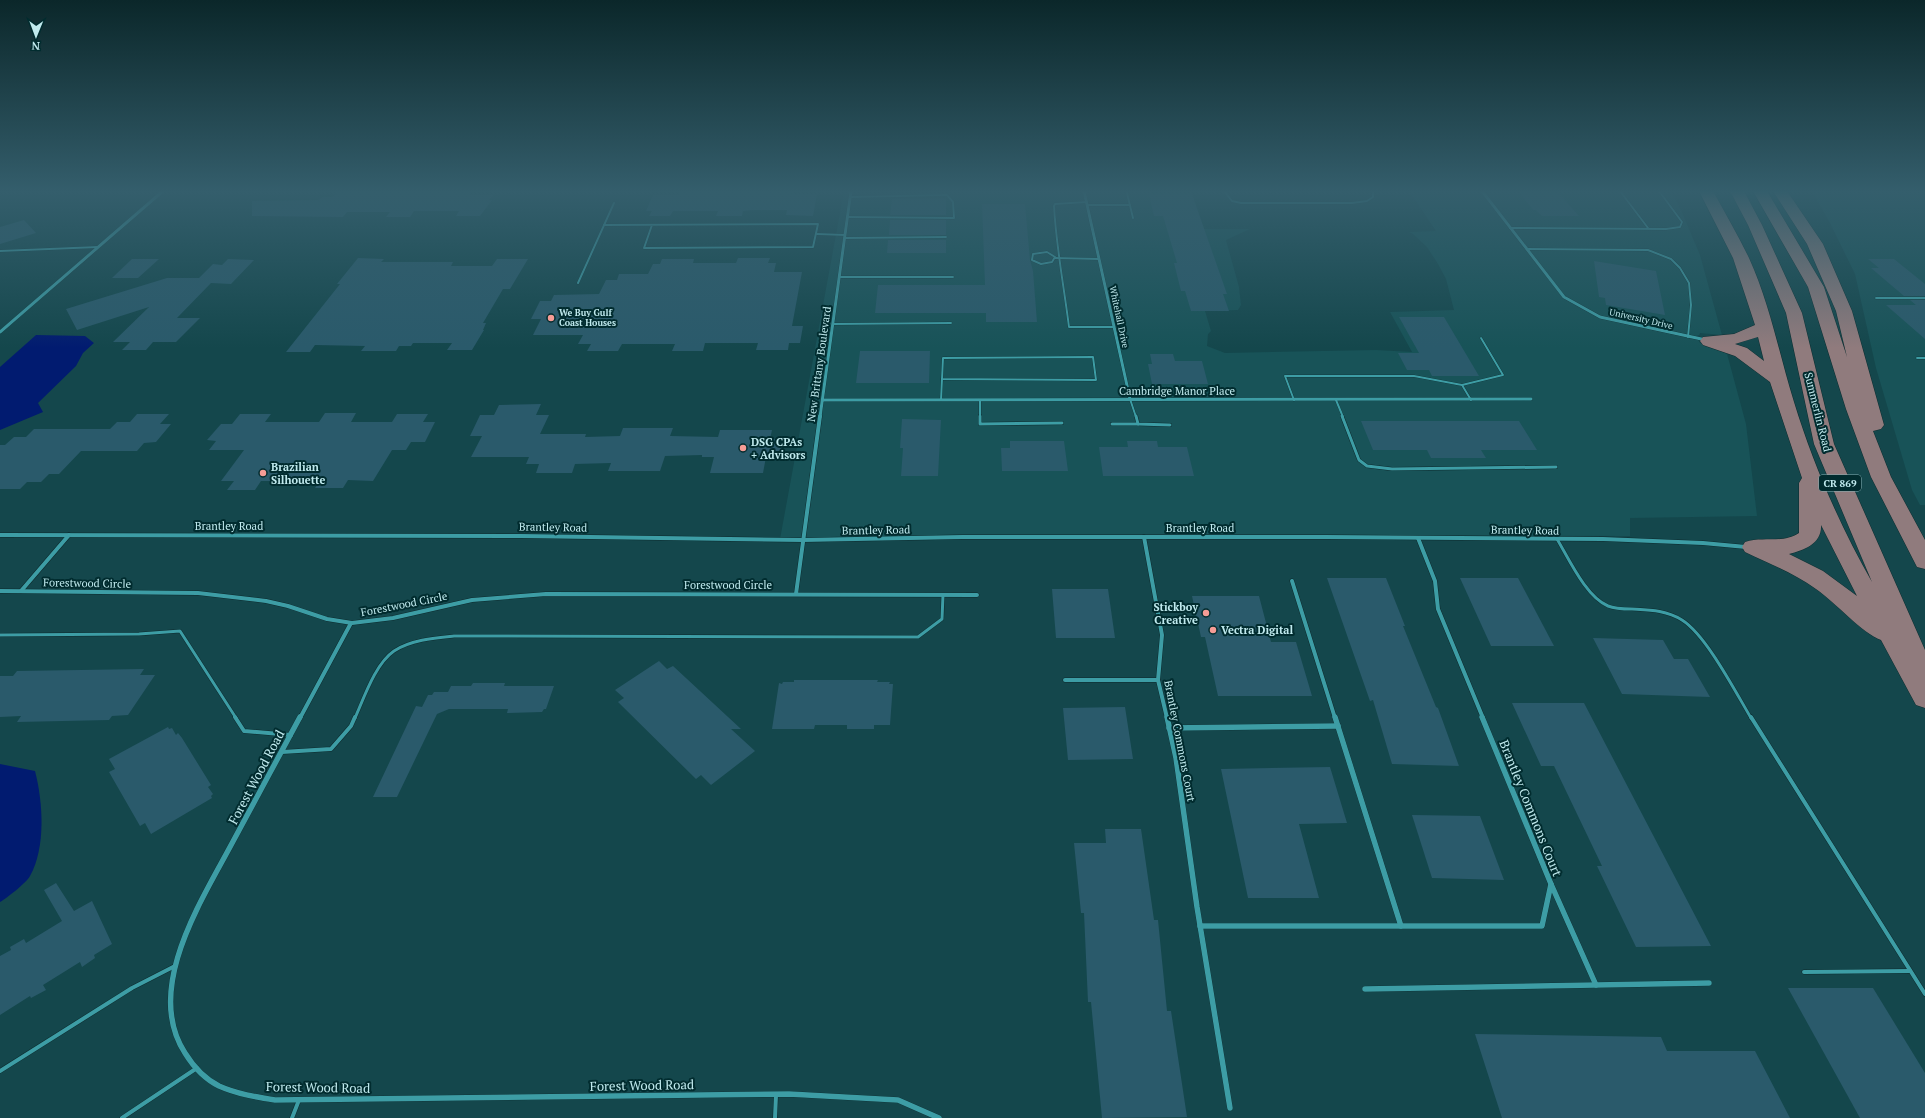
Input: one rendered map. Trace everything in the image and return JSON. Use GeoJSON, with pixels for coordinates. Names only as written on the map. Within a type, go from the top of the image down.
{"type":"FeatureCollection","features":[{"type":"Feature","properties":{"kind":"main road"},"geometry":{"type":"LineString","coordinates":[[1733,243],[1741,258],[1764,326],[1785,403],[1809,471],[1853,569],[1892,642],[1925,698]]}},
{"type":"Feature","properties":{"kind":"main road","name":"Summerlin Road"},"geometry":{"type":"LineString","coordinates":[[1763,243],[1794,313],[1824,444],[1874,562],[1925,676]]}},
{"type":"Feature","properties":{"kind":"main road"},"geometry":{"type":"LineString","coordinates":[[1790,243],[1816,287],[1855,409],[1881,477],[1925,560]]}},
{"type":"Feature","properties":{"kind":"main road"},"geometry":{"type":"LineString","coordinates":[[1814,243],[1844,311],[1878,438],[1899,498],[1925,556]]}},
{"type":"Feature","properties":{"kind":"main road"},"geometry":{"type":"LineString","coordinates":[[1709,341],[1736,339],[1747,336],[1764,326]]}},
{"type":"Feature","properties":{"kind":"main road"},"geometry":{"type":"LineString","coordinates":[[1709,341],[1741,352],[1778,379]]}},
{"type":"Feature","properties":{"kind":"main road"},"geometry":{"type":"LineString","coordinates":[[1753,547],[1786,546],[1803,542],[1808,538],[1811,532],[1809,471]]}},
{"type":"Feature","properties":{"kind":"main road"},"geometry":{"type":"LineString","coordinates":[[1753,547],[1788,562],[1821,581],[1838,593],[1892,642]]}},
{"type":"Feature","properties":{"kind":"street"},"geometry":{"type":"LineString","coordinates":[[0,332],[102,243]]}},
{"type":"Feature","properties":{"kind":"street","name":"New Brittany Boulevard"},"geometry":{"type":"LineString","coordinates":[[803,540],[844,243]]}},
{"type":"Feature","properties":{"kind":"street","name":"Whitehall Drive"},"geometry":{"type":"LineString","coordinates":[[1096,243],[1130,399]]}},
{"type":"Feature","properties":{"kind":"street","name":"University Drive"},"geometry":{"type":"LineString","coordinates":[[1522,243],[1564,297],[1600,317],[1709,341]]}},
{"type":"Feature","properties":{"kind":"street","name":"Cambridge Manor Place"},"geometry":{"type":"LineString","coordinates":[[823,400],[1531,400]]}},
{"type":"Feature","properties":{"kind":"street","name":"Brantley Road"},"geometry":{"type":"LineString","coordinates":[[0,535],[521,536],[803,540],[962,537],[1418,538],[1557,539],[1703,543],[1753,547]]}},
{"type":"Feature","properties":{"kind":"street","name":"Forestwood Circle"},"geometry":{"type":"LineString","coordinates":[[20,591],[69,535]]}},
{"type":"Feature","properties":{"kind":"street","name":"Brantley Commons Court"},"geometry":{"type":"LineString","coordinates":[[1144,537],[1162,635],[1158,680],[1176,758],[1200,926],[1230,1108]]}},
{"type":"Feature","properties":{"kind":"street","name":"Brantley Commons Court"},"geometry":{"type":"LineString","coordinates":[[1200,926],[1542,926],[1551,884],[1438,608],[1435,582],[1418,538]]}},
{"type":"Feature","properties":{"kind":"street"},"geometry":{"type":"LineString","coordinates":[[796,594],[803,540]]}},
{"type":"Feature","properties":{"kind":"street"},"geometry":{"type":"LineString","coordinates":[[1292,581],[1401,926]]}},
{"type":"Feature","properties":{"kind":"street"},"geometry":{"type":"LineString","coordinates":[[0,591],[20,591]]}},
{"type":"Feature","properties":{"kind":"street","name":"Forestwood Circle"},"geometry":{"type":"LineString","coordinates":[[20,591],[198,593],[269,602],[289,606],[328,620],[352,623],[377,620],[462,602],[538,594],[977,595]]}},
{"type":"Feature","properties":{"kind":"street","name":"Forest Wood Road"},"geometry":{"type":"LineString","coordinates":[[352,623],[196,910],[181,945],[172,976],[170,1008],[176,1039],[190,1062],[212,1081],[242,1094],[275,1100],[776,1095],[898,1100],[939,1118]]}},
{"type":"Feature","properties":{"kind":"street"},"geometry":{"type":"LineString","coordinates":[[1065,680],[1158,680]]}},
{"type":"Feature","properties":{"kind":"street"},"geometry":{"type":"LineString","coordinates":[[1169,728],[1338,726]]}},
{"type":"Feature","properties":{"kind":"street"},"geometry":{"type":"LineString","coordinates":[[1551,884],[1596,985]]}},
{"type":"Feature","properties":{"kind":"street"},"geometry":{"type":"LineString","coordinates":[[1365,989],[1709,983]]}},
{"type":"Feature","properties":{"kind":"lane"},"geometry":{"type":"LineString","coordinates":[[578,283],[596,243]]}},
{"type":"Feature","properties":{"kind":"lane"},"geometry":{"type":"LineString","coordinates":[[646,243],[644,248],[813,247],[814,243]]}},
{"type":"Feature","properties":{"kind":"lane"},"geometry":{"type":"LineString","coordinates":[[1057,243],[1061,258],[1064,292],[1069,312],[1069,327],[1114,327]]}},
{"type":"Feature","properties":{"kind":"lane"},"geometry":{"type":"LineString","coordinates":[[0,252],[98,247]]}},
{"type":"Feature","properties":{"kind":"lane"},"geometry":{"type":"LineString","coordinates":[[1527,249],[1639,250],[1660,253],[1671,259],[1680,268],[1689,284],[1691,305],[1688,337]]}},
{"type":"Feature","properties":{"kind":"lane"},"geometry":{"type":"LineString","coordinates":[[1055,258],[1053,255],[1043,252],[1033,254],[1031,258],[1034,262],[1041,264],[1049,263],[1055,258],[1099,259]]}},
{"type":"Feature","properties":{"kind":"lane"},"geometry":{"type":"LineString","coordinates":[[840,277],[953,277]]}},
{"type":"Feature","properties":{"kind":"lane"},"geometry":{"type":"LineString","coordinates":[[1876,298],[1925,298]]}},
{"type":"Feature","properties":{"kind":"lane"},"geometry":{"type":"LineString","coordinates":[[833,324],[951,323]]}},
{"type":"Feature","properties":{"kind":"lane"},"geometry":{"type":"LineString","coordinates":[[1294,400],[1285,376],[1414,376],[1462,385],[1503,375],[1481,338]]}},
{"type":"Feature","properties":{"kind":"lane"},"geometry":{"type":"LineString","coordinates":[[941,400],[942,379],[943,358],[1093,357],[1096,380],[942,379]]}},
{"type":"Feature","properties":{"kind":"lane"},"geometry":{"type":"LineString","coordinates":[[1916,358],[1925,358]]}},
{"type":"Feature","properties":{"kind":"lane"},"geometry":{"type":"LineString","coordinates":[[1462,385],[1471,400]]}},
{"type":"Feature","properties":{"kind":"lane"},"geometry":{"type":"LineString","coordinates":[[1130,399],[1138,424]]}},
{"type":"Feature","properties":{"kind":"lane"},"geometry":{"type":"LineString","coordinates":[[980,400],[980,424],[1062,423]]}},
{"type":"Feature","properties":{"kind":"lane"},"geometry":{"type":"LineString","coordinates":[[1336,400],[1359,460],[1367,466],[1392,469],[1556,467]]}},
{"type":"Feature","properties":{"kind":"lane"},"geometry":{"type":"LineString","coordinates":[[1112,424],[1170,425]]}},
{"type":"Feature","properties":{"kind":"lane"},"geometry":{"type":"LineString","coordinates":[[1557,539],[1592,594],[1605,604],[1617,608],[1648,609],[1670,613],[1684,620],[1698,634],[1925,994]]}},
{"type":"Feature","properties":{"kind":"lane"},"geometry":{"type":"LineString","coordinates":[[282,752],[331,749],[351,726],[380,665],[394,651],[422,640],[454,636],[918,637],[942,619],[943,595]]}},
{"type":"Feature","properties":{"kind":"lane"},"geometry":{"type":"LineString","coordinates":[[0,635],[139,634],[180,631],[244,731],[291,735]]}},
{"type":"Feature","properties":{"kind":"lane"},"geometry":{"type":"LineString","coordinates":[[0,1072],[132,988],[175,966]]}},
{"type":"Feature","properties":{"kind":"lane"},"geometry":{"type":"LineString","coordinates":[[1804,972],[1910,971]]}},
{"type":"Feature","properties":{"kind":"lane"},"geometry":{"type":"LineString","coordinates":[[122,1118],[198,1068]]}},
{"type":"Feature","properties":{"kind":"lane"},"geometry":{"type":"LineString","coordinates":[[775,1118],[776,1095]]}},
{"type":"Feature","properties":{"kind":"lane"},"geometry":{"type":"LineString","coordinates":[[292,1118],[299,1100]]}},
{"type":"Feature","properties":{"kind":"shaded area"},"geometry":{"type":"Polygon","coordinates":[[[834,243],[1227,243],[1239,287],[1241,305],[1238,310],[1205,311],[1211,331],[1208,334],[1207,346],[1225,353],[1376,350],[1412,352],[1390,312],[1454,310],[1446,279],[1438,264],[1423,243],[1695,243],[1700,255],[1722,335],[1700,333],[1696,336],[1699,339],[1699,342],[1706,346],[1726,350],[1746,424],[1757,516],[1630,518],[1630,536],[1019,535],[780,539],[834,243]]]}},
{"type":"Feature","properties":{"kind":"shaded area"},"geometry":{"type":"Polygon","coordinates":[[[1840,243],[1925,243],[1925,505],[1920,505],[1912,490],[1876,368],[1855,274],[1840,243]]]}},
{"type":"Feature","properties":{"kind":"shaded area"},"geometry":{"type":"Polygon","coordinates":[[[36,335],[85,336],[94,343],[83,353],[76,366],[38,403],[43,412],[0,430],[0,367],[36,335]]]}},
{"type":"Feature","properties":{"kind":"shaded area"},"geometry":{"type":"Polygon","coordinates":[[[0,764],[35,771],[40,796],[42,824],[39,852],[30,876],[16,890],[0,902],[0,764]]]}},
{"type":"Feature","properties":{"kind":"building"},"geometry":{"type":"Polygon","coordinates":[[[888,243],[946,243],[946,253],[887,253],[888,243]]]}},
{"type":"Feature","properties":{"kind":"building"},"geometry":{"type":"Polygon","coordinates":[[[983,243],[1028,243],[1030,260],[1033,271],[1037,322],[986,322],[986,313],[875,313],[878,285],[985,285],[983,243]]]}},
{"type":"Feature","properties":{"kind":"building"},"geometry":{"type":"Polygon","coordinates":[[[1171,243],[1209,243],[1227,294],[1223,294],[1229,311],[1191,311],[1185,291],[1181,291],[1174,263],[1177,263],[1171,243]]]}},
{"type":"Feature","properties":{"kind":"building"},"geometry":{"type":"Polygon","coordinates":[[[358,258],[384,259],[381,262],[453,262],[451,266],[492,266],[497,259],[528,259],[510,289],[503,289],[483,323],[486,323],[484,330],[472,350],[447,350],[452,343],[413,343],[411,346],[399,346],[396,351],[361,351],[365,346],[315,345],[310,352],[286,352],[340,284],[337,284],[358,258]]]}},
{"type":"Feature","properties":{"kind":"building"},"geometry":{"type":"Polygon","coordinates":[[[738,258],[770,258],[768,263],[776,263],[774,272],[802,272],[792,326],[803,326],[800,343],[789,343],[788,350],[756,350],[758,343],[705,343],[703,351],[672,351],[675,344],[622,344],[618,351],[587,351],[591,344],[578,344],[583,335],[533,335],[541,319],[531,319],[540,301],[551,301],[554,295],[599,294],[606,280],[617,280],[619,274],[648,274],[653,264],[660,264],[662,259],[694,259],[693,263],[736,263],[738,258]]]}},
{"type":"Feature","properties":{"kind":"building"},"geometry":{"type":"Polygon","coordinates":[[[132,259],[159,259],[138,278],[112,278],[132,259]]]}},
{"type":"Feature","properties":{"kind":"building"},"geometry":{"type":"Polygon","coordinates":[[[228,259],[254,260],[231,284],[211,283],[177,318],[200,318],[176,342],[153,342],[146,350],[122,350],[130,342],[113,342],[149,307],[77,330],[66,309],[167,278],[199,278],[213,264],[222,265],[228,259]]]}},
{"type":"Feature","properties":{"kind":"building"},"geometry":{"type":"Polygon","coordinates":[[[1868,259],[1894,259],[1925,284],[1925,296],[1904,296],[1871,268],[1879,268],[1868,259]]]}},
{"type":"Feature","properties":{"kind":"building"},"geometry":{"type":"Polygon","coordinates":[[[1594,261],[1656,271],[1665,315],[1606,305],[1605,298],[1599,297],[1594,261]]]}},
{"type":"Feature","properties":{"kind":"building"},"geometry":{"type":"Polygon","coordinates":[[[1910,300],[1925,300],[1925,339],[1886,305],[1916,305],[1910,300]]]}},
{"type":"Feature","properties":{"kind":"building"},"geometry":{"type":"Polygon","coordinates":[[[1399,317],[1444,317],[1479,376],[1432,376],[1429,370],[1407,370],[1398,353],[1419,353],[1399,317]]]}},
{"type":"Feature","properties":{"kind":"building"},"geometry":{"type":"Polygon","coordinates":[[[860,351],[930,351],[929,383],[856,383],[860,351]]]}},
{"type":"Feature","properties":{"kind":"building"},"geometry":{"type":"Polygon","coordinates":[[[1150,354],[1173,354],[1175,361],[1202,361],[1208,384],[1152,384],[1148,364],[1152,364],[1150,354]]]}},
{"type":"Feature","properties":{"kind":"building"},"geometry":{"type":"Polygon","coordinates":[[[541,404],[536,415],[549,415],[540,434],[586,434],[585,437],[620,436],[623,428],[673,428],[670,436],[718,437],[720,430],[772,430],[770,439],[784,439],[780,457],[766,457],[763,473],[710,473],[714,457],[702,457],[702,455],[665,456],[660,471],[608,471],[611,463],[575,464],[572,473],[536,473],[539,464],[526,464],[529,457],[471,457],[482,436],[470,436],[480,415],[494,415],[499,405],[541,404]]]}},
{"type":"Feature","properties":{"kind":"building"},"geometry":{"type":"Polygon","coordinates":[[[325,413],[356,413],[351,422],[392,422],[397,414],[428,414],[423,422],[435,422],[425,442],[411,442],[406,450],[392,450],[373,481],[348,480],[343,488],[315,488],[320,481],[261,481],[255,490],[227,490],[234,481],[221,481],[244,450],[209,450],[216,441],[207,440],[221,424],[232,424],[240,414],[271,414],[265,422],[319,422],[325,413]]]}},
{"type":"Feature","properties":{"kind":"building"},"geometry":{"type":"Polygon","coordinates":[[[137,414],[169,414],[160,424],[171,424],[156,442],[144,443],[137,451],[81,451],[59,474],[49,474],[41,482],[27,482],[20,489],[0,489],[0,445],[5,445],[14,437],[26,437],[34,429],[110,429],[117,422],[130,422],[137,414]]]}},
{"type":"Feature","properties":{"kind":"building"},"geometry":{"type":"Polygon","coordinates":[[[902,419],[941,420],[938,476],[901,476],[903,448],[900,448],[902,419]]]}},
{"type":"Feature","properties":{"kind":"building"},"geometry":{"type":"Polygon","coordinates":[[[1361,421],[1519,421],[1537,450],[1481,450],[1486,458],[1431,458],[1427,450],[1373,450],[1361,421]]]}},
{"type":"Feature","properties":{"kind":"building"},"geometry":{"type":"Polygon","coordinates":[[[1010,441],[1064,441],[1068,471],[1002,471],[1001,448],[1010,448],[1010,441]]]}},
{"type":"Feature","properties":{"kind":"building"},"geometry":{"type":"Polygon","coordinates":[[[1127,441],[1157,441],[1158,447],[1187,447],[1194,476],[1103,476],[1099,447],[1128,447],[1127,441]]]}},
{"type":"Feature","properties":{"kind":"building"},"geometry":{"type":"Polygon","coordinates":[[[1327,578],[1386,578],[1405,626],[1403,626],[1436,707],[1438,708],[1459,766],[1392,764],[1373,700],[1370,701],[1327,578]]]}},
{"type":"Feature","properties":{"kind":"building"},"geometry":{"type":"Polygon","coordinates":[[[1460,578],[1518,578],[1554,646],[1491,646],[1460,578]]]}},
{"type":"Feature","properties":{"kind":"building"},"geometry":{"type":"Polygon","coordinates":[[[1052,589],[1108,589],[1115,638],[1056,638],[1052,589]]]}},
{"type":"Feature","properties":{"kind":"building"},"geometry":{"type":"Polygon","coordinates":[[[1192,596],[1259,596],[1271,642],[1296,642],[1312,696],[1218,696],[1205,637],[1201,637],[1192,596]]]}},
{"type":"Feature","properties":{"kind":"building"},"geometry":{"type":"Polygon","coordinates":[[[1593,638],[1663,640],[1674,659],[1688,659],[1710,697],[1622,694],[1593,638]]]}},
{"type":"Feature","properties":{"kind":"building"},"geometry":{"type":"Polygon","coordinates":[[[659,661],[667,669],[673,666],[741,729],[731,729],[755,751],[711,785],[701,775],[696,779],[618,702],[624,698],[615,690],[659,661]]]}},
{"type":"Feature","properties":{"kind":"building"},"geometry":{"type":"Polygon","coordinates":[[[144,669],[140,675],[155,675],[128,715],[112,716],[109,720],[17,722],[21,716],[0,717],[0,676],[13,676],[17,671],[144,669]]]}},
{"type":"Feature","properties":{"kind":"building"},"geometry":{"type":"Polygon","coordinates":[[[794,680],[878,680],[877,682],[890,682],[889,684],[893,684],[890,725],[874,725],[874,729],[847,729],[847,725],[815,725],[814,729],[772,729],[779,683],[794,682],[794,680]]]}},
{"type":"Feature","properties":{"kind":"building"},"geometry":{"type":"Polygon","coordinates":[[[473,683],[505,683],[504,686],[554,686],[546,709],[542,712],[507,713],[508,709],[449,709],[437,714],[397,797],[373,797],[416,706],[422,707],[428,695],[432,695],[434,692],[448,692],[451,686],[471,686],[473,683]]]}},
{"type":"Feature","properties":{"kind":"building"},"geometry":{"type":"Polygon","coordinates":[[[1512,703],[1584,703],[1711,946],[1636,947],[1597,866],[1602,866],[1554,766],[1541,766],[1512,703]]]}},
{"type":"Feature","properties":{"kind":"building"},"geometry":{"type":"Polygon","coordinates":[[[1125,707],[1133,759],[1068,760],[1063,708],[1125,707]]]}},
{"type":"Feature","properties":{"kind":"building"},"geometry":{"type":"Polygon","coordinates":[[[168,727],[169,729],[172,728],[176,735],[178,733],[182,738],[211,785],[208,787],[213,794],[211,796],[212,798],[151,834],[145,823],[140,826],[109,772],[115,769],[109,759],[168,727]]]}},
{"type":"Feature","properties":{"kind":"building"},"geometry":{"type":"Polygon","coordinates":[[[1330,767],[1347,823],[1299,824],[1319,898],[1248,898],[1221,769],[1330,767]]]}},
{"type":"Feature","properties":{"kind":"building"},"geometry":{"type":"Polygon","coordinates":[[[1412,815],[1480,816],[1504,880],[1432,878],[1412,815]]]}},
{"type":"Feature","properties":{"kind":"building"},"geometry":{"type":"Polygon","coordinates":[[[1105,829],[1141,829],[1154,920],[1158,920],[1167,1011],[1171,1011],[1187,1117],[1102,1118],[1091,1002],[1088,1002],[1084,913],[1081,913],[1074,843],[1106,843],[1105,829]]]}},
{"type":"Feature","properties":{"kind":"building"},"geometry":{"type":"Polygon","coordinates":[[[56,883],[74,911],[92,901],[112,944],[94,955],[95,958],[82,967],[80,962],[43,985],[46,990],[31,998],[30,996],[0,1015],[0,956],[11,950],[10,947],[24,939],[26,943],[62,921],[44,890],[56,883]]]}},
{"type":"Feature","properties":{"kind":"building"},"geometry":{"type":"Polygon","coordinates":[[[1788,988],[1873,988],[1925,1073],[1925,1118],[1860,1118],[1788,988]]]}},
{"type":"Feature","properties":{"kind":"building"},"geometry":{"type":"Polygon","coordinates":[[[1475,1034],[1661,1037],[1667,1051],[1755,1051],[1790,1118],[1502,1118],[1475,1034]]]}},
{"type":"Feature","properties":{"kind":"place","name":"We Buy Gulf Coast Houses"},"geometry":{"type":"Point","coordinates":[551,318]}},
{"type":"Feature","properties":{"kind":"place","name":"DSG CPAs + Advisors"},"geometry":{"type":"Point","coordinates":[743,448]}},
{"type":"Feature","properties":{"kind":"place","name":"Brazilian Silhouette"},"geometry":{"type":"Point","coordinates":[263,473]}},
{"type":"Feature","properties":{"kind":"place","name":"Stickboy Creative"},"geometry":{"type":"Point","coordinates":[1206,613]}},
{"type":"Feature","properties":{"kind":"place","name":"Vectra Digital"},"geometry":{"type":"Point","coordinates":[1213,630]}}]}
